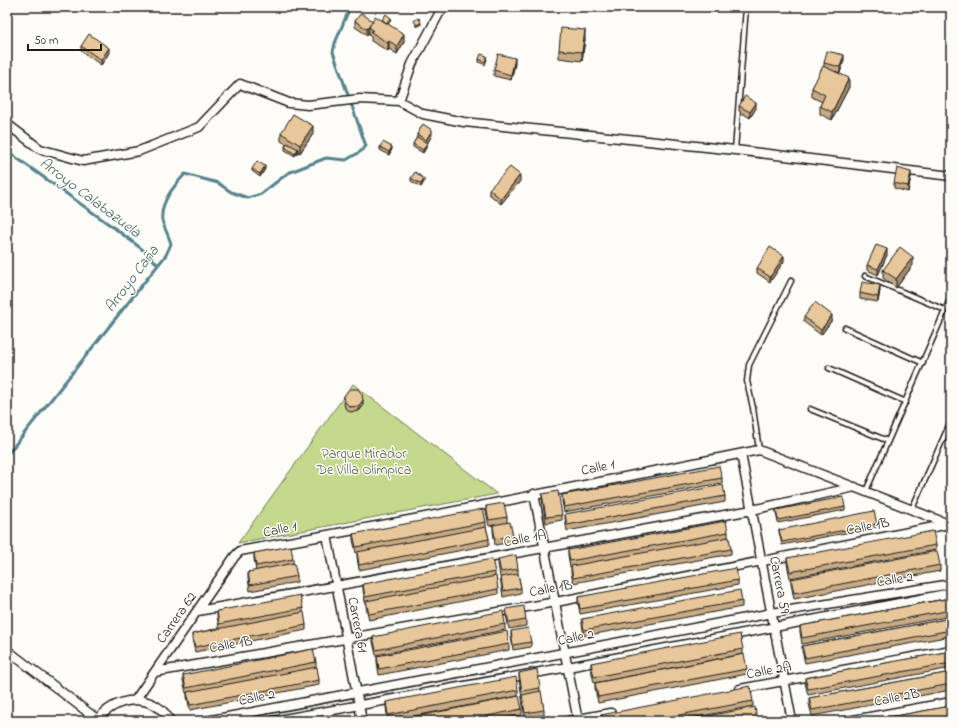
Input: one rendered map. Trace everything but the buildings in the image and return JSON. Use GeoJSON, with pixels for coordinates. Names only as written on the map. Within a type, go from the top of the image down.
{"type":"FeatureCollection","features":[{"type":"Feature","properties":{"kind":"street"},"geometry":{"type":"LineString","coordinates":[[399,101],[412,64],[440,12],[446,7]]}},
{"type":"Feature","properties":{"kind":"street"},"geometry":{"type":"LineString","coordinates":[[7,124],[40,149],[83,161],[139,150],[199,127],[240,84],[288,102],[308,105],[360,99],[399,101],[423,114],[464,122],[735,150],[951,176]]}},
{"type":"Feature","properties":{"kind":"street"},"geometry":{"type":"LineString","coordinates":[[759,450],[950,524]]}},
{"type":"Feature","properties":{"kind":"street","name":"Calle 1"},"geometry":{"type":"LineString","coordinates":[[240,551],[420,518],[759,450]]}},
{"type":"Feature","properties":{"kind":"street","name":"Carrera 59"},"geometry":{"type":"LineString","coordinates":[[741,454],[792,721]]}},
{"type":"Feature","properties":{"kind":"street","name":"Calle 1A"},"geometry":{"type":"LineString","coordinates":[[198,611],[546,549],[752,510],[856,487]]}},
{"type":"Feature","properties":{"kind":"street"},"geometry":{"type":"LineString","coordinates":[[534,494],[546,549],[578,720]]}},
{"type":"Feature","properties":{"kind":"street","name":"Calle 1B"},"geometry":{"type":"LineString","coordinates":[[155,672],[346,637],[556,602],[950,524]]}},
{"type":"Feature","properties":{"kind":"street","name":"Carrera 61"},"geometry":{"type":"LineString","coordinates":[[327,535],[362,721]]}},
{"type":"Feature","properties":{"kind":"street","name":"Carrera 62"},"geometry":{"type":"LineString","coordinates":[[136,700],[235,556],[240,551]]}},
{"type":"Feature","properties":{"kind":"street","name":"Calle 2"},"geometry":{"type":"LineString","coordinates":[[206,721],[565,654],[772,613],[951,584]]}},
{"type":"Feature","properties":{"kind":"street","name":"Calle 2"},"geometry":{"type":"LineString","coordinates":[[273,721],[568,667],[951,593]]}},
{"type":"Feature","properties":{"kind":"street"},"geometry":{"type":"LineString","coordinates":[[7,650],[97,720],[110,708],[122,701],[136,700],[148,702],[159,708],[170,721]]}},
{"type":"Feature","properties":{"kind":"street","name":"Calle 2A"},"geometry":{"type":"LineString","coordinates":[[731,691],[951,650]]}},
{"type":"Feature","properties":{"kind":"street","name":"Calle 2B"},"geometry":{"type":"LineString","coordinates":[[848,721],[951,702]]}},
{"type":"Feature","properties":{"kind":"street"},"geometry":{"type":"LineString","coordinates":[[568,721],[623,711]]}},
{"type":"Feature","properties":{"kind":"lane"},"geometry":{"type":"LineString","coordinates":[[735,150],[746,7]]}},
{"type":"Feature","properties":{"kind":"lane"},"geometry":{"type":"LineString","coordinates":[[866,276],[945,310]]}},
{"type":"Feature","properties":{"kind":"lane"},"geometry":{"type":"LineString","coordinates":[[759,450],[753,408],[747,381],[749,365],[791,282]]}},
{"type":"Feature","properties":{"kind":"lane"},"geometry":{"type":"LineString","coordinates":[[866,491],[951,297]]}},
{"type":"Feature","properties":{"kind":"lane"},"geometry":{"type":"LineString","coordinates":[[845,328],[923,363]]}},
{"type":"Feature","properties":{"kind":"lane"},"geometry":{"type":"LineString","coordinates":[[829,368],[906,402]]}},
{"type":"Feature","properties":{"kind":"lane"},"geometry":{"type":"LineString","coordinates":[[810,409],[888,441]]}},
{"type":"Feature","properties":{"kind":"lane"},"geometry":{"type":"LineString","coordinates":[[912,509],[951,421]]}},
{"type":"Feature","properties":{"kind":"green space","name":"Parque Mirador De Villa Olímpica"},"geometry":{"type":"Polygon","coordinates":[[[353,384],[497,494],[238,543],[353,384]]]}},
{"type":"Feature","properties":{"kind":"waterway","name":"Arroyo Caña"},"geometry":{"type":"LineString","coordinates":[[7,455],[166,255],[171,244],[162,220],[163,207],[172,189],[185,174],[218,183],[231,192],[248,198],[261,194],[288,173],[326,158],[346,160],[360,152],[366,146],[333,52],[335,43],[350,7]]}},
{"type":"Feature","properties":{"kind":"waterway","name":"Arroyo Calabazuela"},"geometry":{"type":"LineString","coordinates":[[7,151],[117,230],[147,253],[158,265]]}}]}
